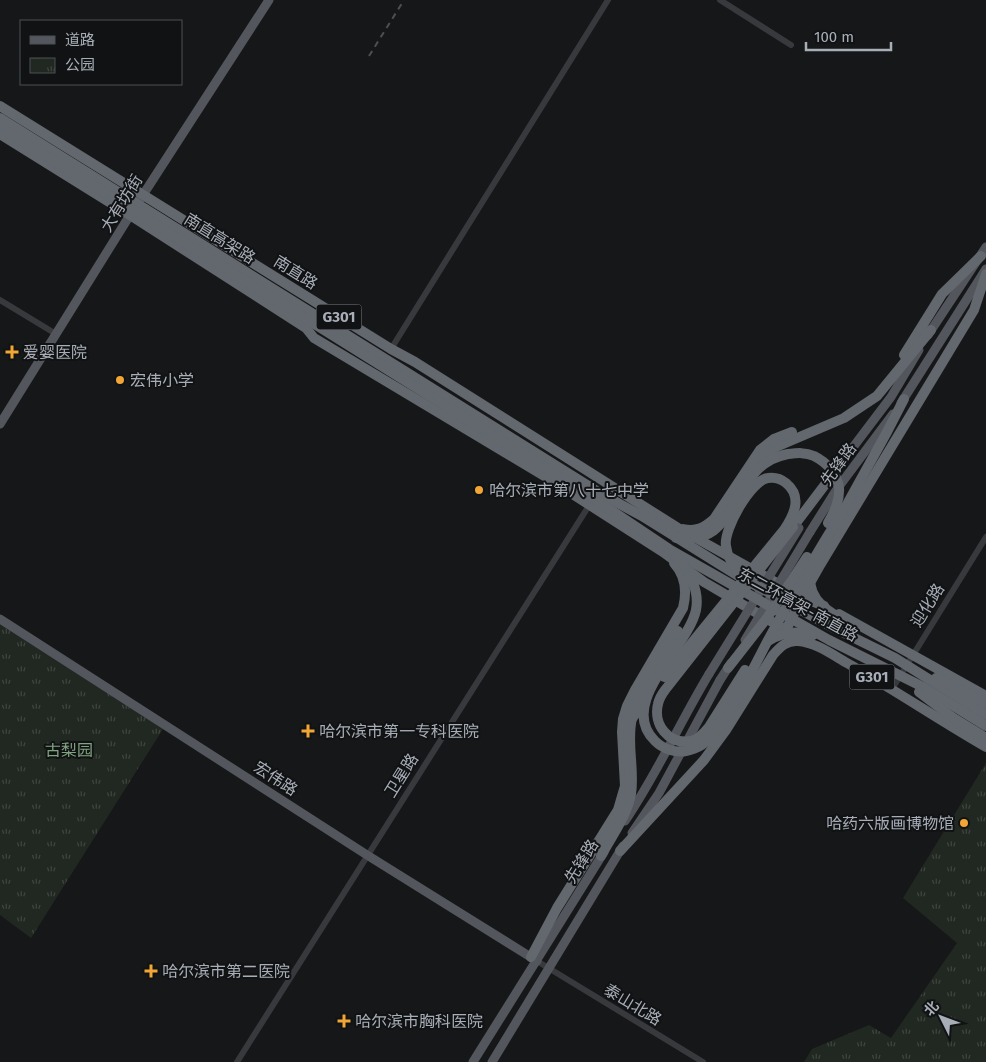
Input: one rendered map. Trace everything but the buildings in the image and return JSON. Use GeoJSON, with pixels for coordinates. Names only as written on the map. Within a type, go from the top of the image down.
{"type":"FeatureCollection","features":[{"type":"Feature","properties":{"kind":"highway","name":"南直路"},"geometry":{"type":"LineString","coordinates":[[0,106],[391,349],[415,362],[677,533]]}},
{"type":"Feature","properties":{"kind":"highway","name":"南直高架路"},"geometry":{"type":"LineString","coordinates":[[0,118],[597,500]]}},
{"type":"Feature","properties":{"kind":"highway","name":"南直高架路"},"geometry":{"type":"LineString","coordinates":[[0,127],[597,500]]}},
{"type":"Feature","properties":{"kind":"highway","name":"G301"},"geometry":{"type":"LineString","coordinates":[[0,134],[306,328],[314,338],[597,500],[666,550]]}},
{"type":"Feature","properties":{"kind":"highway"},"geometry":{"type":"LineString","coordinates":[[880,392],[942,294],[984,254]]}},
{"type":"Feature","properties":{"kind":"highway"},"geometry":{"type":"LineString","coordinates":[[786,630],[802,597],[974,310],[986,274]]}},
{"type":"Feature","properties":{"kind":"highway"},"geometry":{"type":"LineString","coordinates":[[677,533],[704,536],[715,529],[723,520],[759,462],[776,447],[831,424],[866,404],[880,392],[931,330]]}},
{"type":"Feature","properties":{"kind":"highway"},"geometry":{"type":"LineString","coordinates":[[314,338],[326,340],[614,519],[637,528]]}},
{"type":"Feature","properties":{"kind":"highway"},"geometry":{"type":"LineString","coordinates":[[415,362],[427,375],[606,488],[642,516]]}},
{"type":"Feature","properties":{"kind":"highway"},"geometry":{"type":"LineString","coordinates":[[666,550],[690,574],[696,591],[696,610],[648,694],[643,713],[648,732],[655,740],[662,746],[679,752],[696,749],[704,744],[719,727],[813,557],[845,508],[904,399]]}},
{"type":"Feature","properties":{"kind":"highway"},"geometry":{"type":"LineString","coordinates":[[677,533],[706,526],[714,519],[749,465],[765,445],[774,439],[866,404]]}},
{"type":"Feature","properties":{"kind":"highway"},"geometry":{"type":"LineString","coordinates":[[728,668],[767,618],[834,513],[838,501],[839,488],[830,468],[810,455],[799,452],[782,455],[761,468],[748,480]]}},
{"type":"Feature","properties":{"kind":"highway"},"geometry":{"type":"LineString","coordinates":[[631,720],[795,512],[796,502],[792,489],[781,479],[767,478],[758,482],[729,526],[726,546],[730,561],[740,576]]}},
{"type":"Feature","properties":{"kind":"highway"},"geometry":{"type":"LineString","coordinates":[[827,482],[796,528],[665,690],[658,703],[656,717],[659,726],[662,731],[676,740],[690,742],[696,739],[709,727],[752,658],[764,644],[779,634],[788,632],[803,632],[829,640]]}},
{"type":"Feature","properties":{"kind":"highway","name":"东二环高架-南直路"},"geometry":{"type":"LineString","coordinates":[[597,500],[642,516],[677,533],[740,576],[834,628],[895,658],[986,715]]}},
{"type":"Feature","properties":{"kind":"highway","name":"东二环高架-南直路"},"geometry":{"type":"LineString","coordinates":[[597,500],[666,550],[829,640],[891,670],[986,726]]}},
{"type":"Feature","properties":{"kind":"highway","name":"G301"},"geometry":{"type":"LineString","coordinates":[[677,533],[843,618]]}},
{"type":"Feature","properties":{"kind":"highway"},"geometry":{"type":"LineString","coordinates":[[620,851],[704,760],[726,730],[773,656],[779,648],[791,641],[786,630],[704,582],[666,550]]}},
{"type":"Feature","properties":{"kind":"highway"},"geometry":{"type":"LineString","coordinates":[[534,959],[557,908],[622,802],[626,779],[622,732],[627,706],[683,608],[686,597],[682,575],[666,550]]}},
{"type":"Feature","properties":{"kind":"highway"},"geometry":{"type":"LineString","coordinates":[[813,557],[810,574],[812,591],[824,608],[879,639],[909,652]]}},
{"type":"Feature","properties":{"kind":"highway"},"geometry":{"type":"LineString","coordinates":[[820,567],[815,582],[816,589],[824,602],[843,618]]}},
{"type":"Feature","properties":{"kind":"highway"},"geometry":{"type":"LineString","coordinates":[[601,856],[622,817],[630,796],[631,720],[637,702],[684,620],[696,591]]}},
{"type":"Feature","properties":{"kind":"highway","name":"G301"},"geometry":{"type":"LineString","coordinates":[[791,641],[805,642],[892,688],[986,747]]}},
{"type":"Feature","properties":{"kind":"highway","name":"G301"},"geometry":{"type":"LineString","coordinates":[[909,652],[986,696]]}},
{"type":"Feature","properties":{"kind":"highway"},"geometry":{"type":"LineString","coordinates":[[895,658],[968,693],[986,704]]}},
{"type":"Feature","properties":{"kind":"highway"},"geometry":{"type":"LineString","coordinates":[[891,670],[952,717],[986,738]]}},
{"type":"Feature","properties":{"kind":"main road","name":"大有坊街"},"geometry":{"type":"LineString","coordinates":[[0,424],[130,215],[269,0]]}},
{"type":"Feature","properties":{"kind":"main road","name":"先锋路"},"geometry":{"type":"LineString","coordinates":[[827,482],[890,397],[931,330],[984,254]]}},
{"type":"Feature","properties":{"kind":"main road","name":"先锋路"},"geometry":{"type":"LineString","coordinates":[[492,1062],[620,851],[659,792],[720,680],[810,532],[837,489],[904,399],[986,269]]}},
{"type":"Feature","properties":{"kind":"main road","name":"先锋路"},"geometry":{"type":"LineString","coordinates":[[473,1062],[534,959],[637,803],[680,723],[796,528]]}},
{"type":"Feature","properties":{"kind":"main road","name":"宏伟路"},"geometry":{"type":"LineString","coordinates":[[0,619],[367,855],[534,959]]}},
{"type":"Feature","properties":{"kind":"street"},"geometry":{"type":"LineString","coordinates":[[391,349],[608,0]]}},
{"type":"Feature","properties":{"kind":"street"},"geometry":{"type":"LineString","coordinates":[[720,0],[791,45]]}},
{"type":"Feature","properties":{"kind":"street"},"geometry":{"type":"LineString","coordinates":[[0,300],[56,334]]}},
{"type":"Feature","properties":{"kind":"street","name":"卫星路"},"geometry":{"type":"LineString","coordinates":[[238,1062],[367,855],[597,500]]}},
{"type":"Feature","properties":{"kind":"street"},"geometry":{"type":"LineString","coordinates":[[666,550],[677,533]]}},
{"type":"Feature","properties":{"kind":"street","name":"迎化路"},"geometry":{"type":"LineString","coordinates":[[892,688],[909,652],[986,536]]}},
{"type":"Feature","properties":{"kind":"street","name":"泰山北路"},"geometry":{"type":"LineString","coordinates":[[534,959],[703,1062]]}},
{"type":"Feature","properties":{"kind":"green space","name":"古梨园"},"geometry":{"type":"Polygon","coordinates":[[[0,624],[163,729],[31,938],[0,915],[0,624]]]}},
{"type":"Feature","properties":{"kind":"green space"},"geometry":{"type":"Polygon","coordinates":[[[986,763],[986,1061],[804,1062],[812,1049],[869,1025],[891,1038],[957,943],[903,898],[986,763]]]}},
{"type":"Feature","properties":{"kind":"railway"},"geometry":{"type":"LineString","coordinates":[[369,56],[404,0]]}},
{"type":"Feature","properties":{"kind":"place","name":"爱婴医院"},"geometry":{"type":"Point","coordinates":[12,352]}},
{"type":"Feature","properties":{"kind":"place","name":"宏伟小学"},"geometry":{"type":"Point","coordinates":[120,380]}},
{"type":"Feature","properties":{"kind":"place","name":"哈尔滨市第八十七中学"},"geometry":{"type":"Point","coordinates":[479,490]}},
{"type":"Feature","properties":{"kind":"place","name":"哈尔滨市第一专科医院"},"geometry":{"type":"Point","coordinates":[308,731]}},
{"type":"Feature","properties":{"kind":"place","name":"哈药六版画博物馆"},"geometry":{"type":"Point","coordinates":[964,823]}},
{"type":"Feature","properties":{"kind":"place","name":"哈尔滨市第二医院"},"geometry":{"type":"Point","coordinates":[151,971]}},
{"type":"Feature","properties":{"kind":"place","name":"哈尔滨市胸科医院"},"geometry":{"type":"Point","coordinates":[344,1021]}}]}
